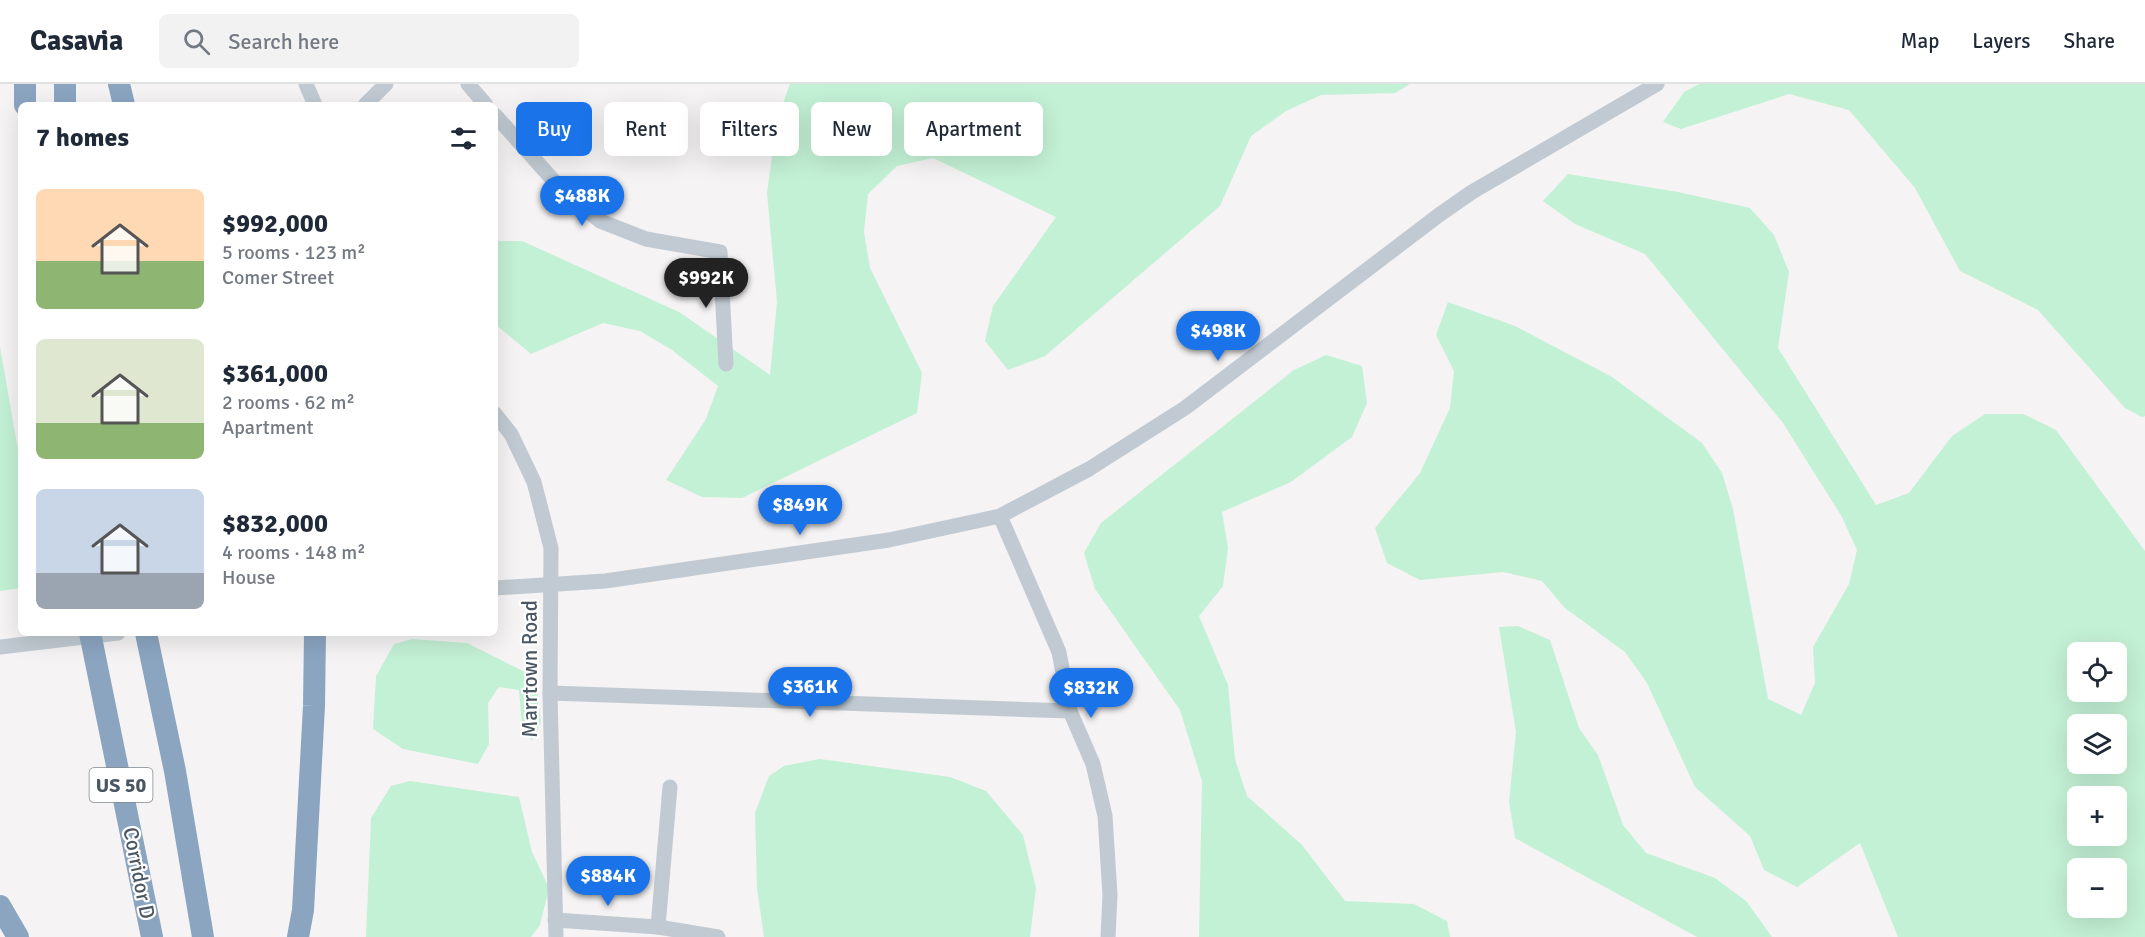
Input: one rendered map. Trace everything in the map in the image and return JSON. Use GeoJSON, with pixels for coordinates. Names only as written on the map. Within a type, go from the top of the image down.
{"type":"FeatureCollection","features":[{"type":"Feature","properties":{"kind":"highway"},"geometry":{"type":"LineString","coordinates":[[25,102],[26,84]]}},
{"type":"Feature","properties":{"kind":"highway"},"geometry":{"type":"LineString","coordinates":[[65,84],[65,102]]}},
{"type":"Feature","properties":{"kind":"highway"},"geometry":{"type":"LineString","coordinates":[[119,84],[123,102]]}},
{"type":"Feature","properties":{"kind":"highway","name":"Corridor D"},"geometry":{"type":"LineString","coordinates":[[91,636],[152,937]]}},
{"type":"Feature","properties":{"kind":"highway","name":"US 50"},"geometry":{"type":"LineString","coordinates":[[147,636],[175,771],[203,937]]}},
{"type":"Feature","properties":{"kind":"highway"},"geometry":{"type":"LineString","coordinates":[[298,937],[303,910],[312,751],[315,636]]}},
{"type":"Feature","properties":{"kind":"highway"},"geometry":{"type":"LineString","coordinates":[[0,906],[18,937]]}},
{"type":"Feature","properties":{"kind":"street"},"geometry":{"type":"LineString","coordinates":[[306,84],[314,102]]}},
{"type":"Feature","properties":{"kind":"street"},"geometry":{"type":"LineString","coordinates":[[368,102],[386,84]]}},
{"type":"Feature","properties":{"kind":"street"},"geometry":{"type":"LineString","coordinates":[[468,84],[483,102]]}},
{"type":"Feature","properties":{"kind":"street"},"geometry":{"type":"LineString","coordinates":[[498,588],[605,580],[889,540],[1000,516],[1089,469],[1185,408],[1439,215],[1508,171],[1657,84]]}},
{"type":"Feature","properties":{"kind":"street"},"geometry":{"type":"LineString","coordinates":[[498,118],[562,190],[600,221],[646,239],[720,252],[726,364]]}},
{"type":"Feature","properties":{"kind":"street","name":"Marrtown Road"},"geometry":{"type":"LineString","coordinates":[[498,418],[511,434],[534,482],[551,548],[550,693],[556,937]]}},
{"type":"Feature","properties":{"kind":"street"},"geometry":{"type":"LineString","coordinates":[[1000,516],[1059,652],[1070,711],[1093,764],[1105,816],[1110,896],[1108,937]]}},
{"type":"Feature","properties":{"kind":"street"},"geometry":{"type":"LineString","coordinates":[[5,647],[94,636]]}},
{"type":"Feature","properties":{"kind":"street"},"geometry":{"type":"LineString","coordinates":[[550,693],[1070,711]]}},
{"type":"Feature","properties":{"kind":"street"},"geometry":{"type":"LineString","coordinates":[[658,927],[670,787]]}},
{"type":"Feature","properties":{"kind":"street"},"geometry":{"type":"LineString","coordinates":[[555,920],[658,927],[718,937]]}},
{"type":"Feature","properties":{"kind":"green space"},"geometry":{"type":"Polygon","coordinates":[[[790,84],[1410,84],[1395,93],[1321,95],[1286,111],[1251,136],[1220,206],[1045,356],[1008,370],[985,341],[993,306],[1056,217],[933,158],[897,166],[868,194],[864,232],[870,268],[922,373],[917,413],[742,498],[702,497],[666,480],[706,419],[718,386],[672,350],[640,331],[603,323],[531,354],[498,326],[498,241],[522,241],[679,312],[770,375],[777,302],[767,193],[772,156],[799,156],[799,102],[784,102],[790,84]]]}},
{"type":"Feature","properties":{"kind":"green space"},"geometry":{"type":"Polygon","coordinates":[[[1699,84],[2145,84],[2145,416],[2142,417],[2125,408],[2038,310],[1960,271],[1915,188],[1849,110],[1789,94],[1681,129],[1663,122],[1684,92],[1699,84]]]}},
{"type":"Feature","properties":{"kind":"green space"},"geometry":{"type":"Polygon","coordinates":[[[1568,174],[1678,192],[1750,208],[1774,235],[1789,272],[1778,348],[1876,505],[1909,493],[1952,436],[1985,414],[2023,414],[2056,430],[2145,551],[2145,937],[1898,937],[1860,843],[1797,887],[1764,870],[1750,836],[1695,787],[1647,683],[1625,652],[1565,608],[1542,581],[1503,572],[1420,580],[1387,563],[1375,528],[1420,473],[1450,408],[1454,371],[1436,335],[1448,302],[1515,326],[1612,377],[1702,443],[1722,473],[1733,509],[1768,699],[1801,715],[1815,683],[1813,647],[1849,584],[1857,550],[1842,517],[1783,423],[1645,254],[1575,224],[1543,201],[1568,174]]]}},
{"type":"Feature","properties":{"kind":"green space"},"geometry":{"type":"Polygon","coordinates":[[[0,347],[18,450],[18,588],[0,591],[0,347]]]}},
{"type":"Feature","properties":{"kind":"green space"},"geometry":{"type":"Polygon","coordinates":[[[1326,355],[1362,366],[1367,403],[1352,437],[1291,482],[1222,512],[1228,548],[1223,586],[1199,616],[1228,685],[1235,759],[1247,796],[1302,845],[1345,901],[1414,904],[1447,921],[1450,937],[1199,937],[1202,781],[1180,710],[1095,589],[1084,553],[1101,523],[1294,370],[1326,355]]]}},
{"type":"Feature","properties":{"kind":"green space"},"geometry":{"type":"Polygon","coordinates":[[[1518,626],[1550,640],[1579,728],[1598,755],[1623,825],[1646,853],[1715,878],[1746,901],[1772,937],[1697,937],[1515,838],[1509,802],[1516,732],[1499,627],[1518,626]]]}},
{"type":"Feature","properties":{"kind":"green space"},"geometry":{"type":"Polygon","coordinates":[[[412,639],[467,643],[535,677],[541,722],[532,741],[522,726],[519,690],[499,687],[488,703],[489,744],[478,764],[403,749],[373,729],[376,676],[394,644],[412,639]]]}},
{"type":"Feature","properties":{"kind":"green space"},"geometry":{"type":"Polygon","coordinates":[[[820,759],[950,777],[986,791],[1023,835],[1036,888],[1030,937],[764,937],[757,888],[755,813],[769,776],[784,766],[820,759]]]}},
{"type":"Feature","properties":{"kind":"green space"},"geometry":{"type":"Polygon","coordinates":[[[410,781],[519,797],[532,852],[549,888],[540,925],[531,937],[366,937],[371,818],[391,786],[410,781]]]}}]}
